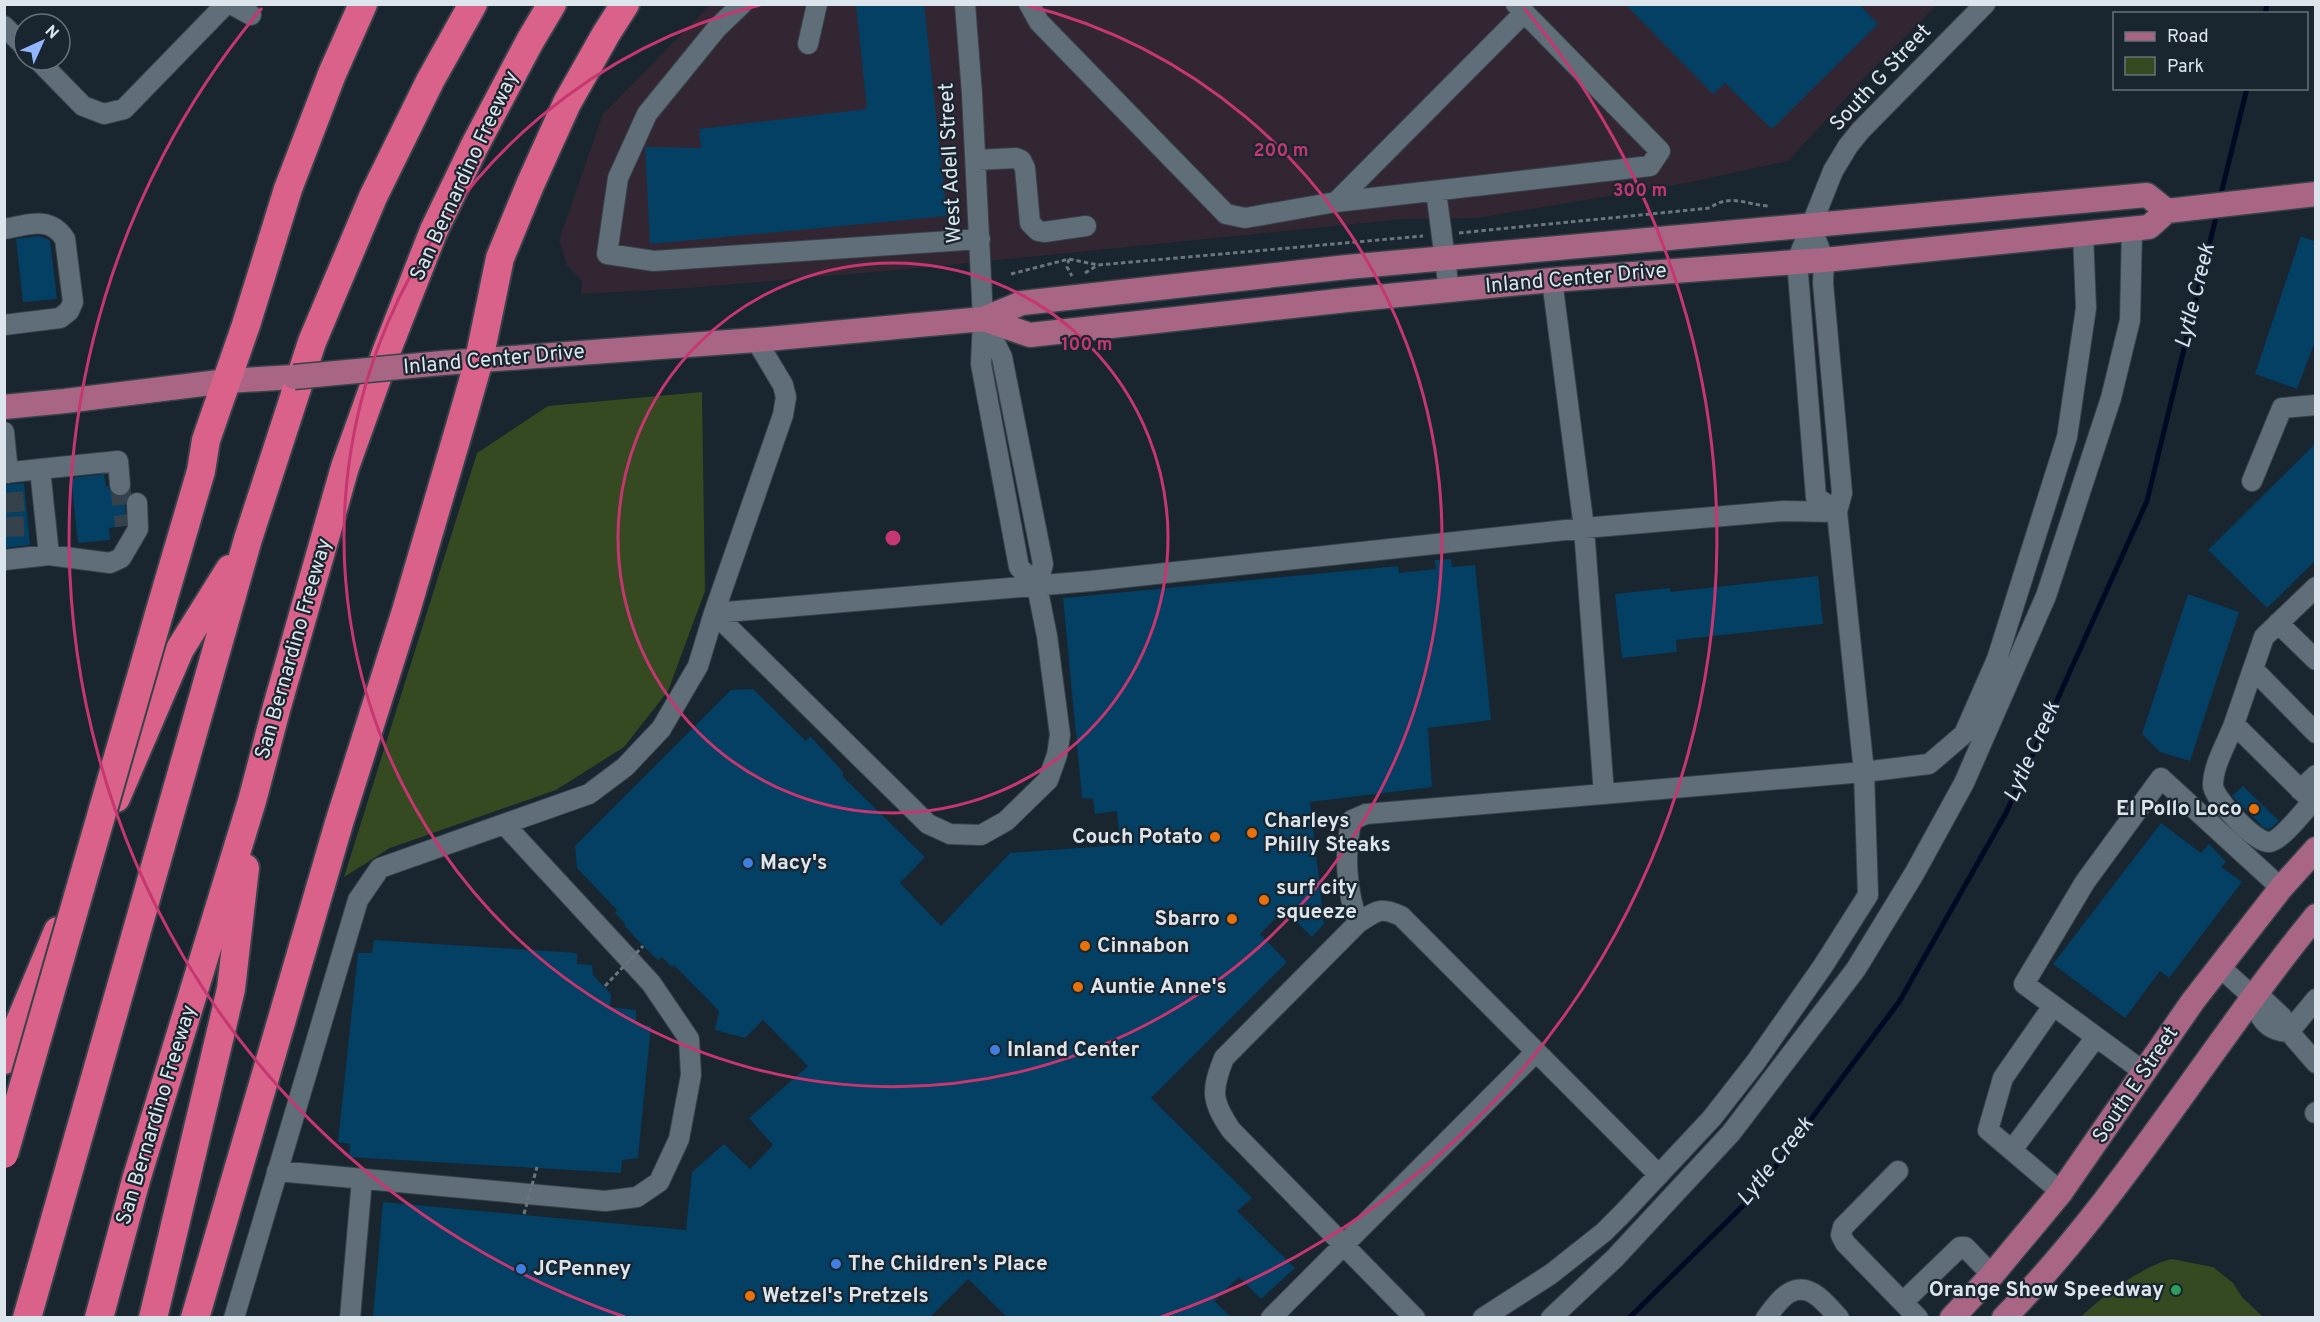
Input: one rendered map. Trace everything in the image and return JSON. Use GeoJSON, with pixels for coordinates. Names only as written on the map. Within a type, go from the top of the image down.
{"type":"FeatureCollection","features":[{"type":"Feature","properties":{"kind":"highway"},"geometry":{"type":"LineString","coordinates":[[4,1154],[201,471],[206,440],[241,381],[305,141],[363,4]]}},
{"type":"Feature","properties":{"kind":"highway"},"geometry":{"type":"LineString","coordinates":[[27,1317],[248,539],[316,332],[374,196],[430,81],[473,4]]}},
{"type":"Feature","properties":{"kind":"highway","name":"San Bernardino Freeway"},"geometry":{"type":"LineString","coordinates":[[99,1317],[136,1180],[252,801],[345,466],[434,230],[530,41],[552,4]]}},
{"type":"Feature","properties":{"kind":"highway"},"geometry":{"type":"LineString","coordinates":[[195,1317],[339,823],[406,611],[478,360],[500,258],[567,103],[625,4]]}},
{"type":"Feature","properties":{"kind":"highway"},"geometry":{"type":"LineString","coordinates":[[4,1060],[180,649],[248,539]]}},
{"type":"Feature","properties":{"kind":"highway"},"geometry":{"type":"LineString","coordinates":[[153,1317],[231,989],[252,801]]}},
{"type":"Feature","properties":{"kind":"main road","name":"Inland Center Drive"},"geometry":{"type":"LineString","coordinates":[[983,319],[1030,335],[1552,280],[1824,260],[2132,229],[2149,227],[2167,211],[2316,194]]}},
{"type":"Feature","properties":{"kind":"main road","name":"Inland Center Drive"},"geometry":{"type":"LineString","coordinates":[[4,406],[442,363],[756,340],[983,319],[1022,303],[1443,246],[1811,227],[2147,195],[2167,211]]}},
{"type":"Feature","properties":{"kind":"main road","name":"South E Street"},"geometry":{"type":"LineString","coordinates":[[1952,1317],[1992,1275],[2061,1192],[2193,1001],[2221,969],[2281,888],[2316,849]]}},
{"type":"Feature","properties":{"kind":"main road","name":"South E Street"},"geometry":{"type":"LineString","coordinates":[[2004,1317],[2066,1248],[2136,1159],[2253,997],[2316,916]]}},
{"type":"Feature","properties":{"kind":"street"},"geometry":{"type":"LineString","coordinates":[[49,72],[82,106],[104,114],[124,109],[226,4]]}},
{"type":"Feature","properties":{"kind":"street"},"geometry":{"type":"LineString","coordinates":[[231,4],[251,15]]}},
{"type":"Feature","properties":{"kind":"street"},"geometry":{"type":"LineString","coordinates":[[742,4],[717,28],[647,114],[618,178],[607,254],[654,261],[980,239]]}},
{"type":"Feature","properties":{"kind":"street"},"geometry":{"type":"LineString","coordinates":[[808,44],[817,4]]}},
{"type":"Feature","properties":{"kind":"street","name":"West Adell Street"},"geometry":{"type":"LineString","coordinates":[[965,4],[976,160],[983,319]]}},
{"type":"Feature","properties":{"kind":"street"},"geometry":{"type":"LineString","coordinates":[[1029,4],[1039,22],[1226,214],[1245,218],[1336,202],[1650,166],[1660,151],[1520,9],[1336,202]]}},
{"type":"Feature","properties":{"kind":"street","name":"South G Street"},"geometry":{"type":"LineString","coordinates":[[1797,261],[1833,171],[1848,146],[1977,7]]}},
{"type":"Feature","properties":{"kind":"street"},"geometry":{"type":"LineString","coordinates":[[976,160],[1016,158],[1021,160],[1025,168],[1030,223],[1038,231],[1086,226]]}},
{"type":"Feature","properties":{"kind":"street"},"geometry":{"type":"LineString","coordinates":[[1436,190],[1449,290]]}},
{"type":"Feature","properties":{"kind":"street"},"geometry":{"type":"LineString","coordinates":[[4,229],[41,223],[51,224],[60,231],[65,239],[73,302],[69,311],[60,318],[4,325]]}},
{"type":"Feature","properties":{"kind":"street"},"geometry":{"type":"LineString","coordinates":[[1483,1317],[1551,1274],[1604,1232],[1712,1119],[1755,1063],[1823,966],[1868,896],[1864,772],[1837,512],[1842,493],[1823,283],[1824,260],[1811,227]]}},
{"type":"Feature","properties":{"kind":"street"},"geometry":{"type":"LineString","coordinates":[[1551,1317],[1615,1258],[1731,1133],[1856,969],[1914,874],[1964,783],[2046,596],[2111,398],[2130,320],[2132,229]]}},
{"type":"Feature","properties":{"kind":"street"},"geometry":{"type":"LineString","coordinates":[[1358,923],[1351,903],[1347,838],[1352,820],[1366,814],[1864,772],[1929,764],[1964,734],[1997,659],[2067,437],[2086,308],[2083,233]]}},
{"type":"Feature","properties":{"kind":"street"},"geometry":{"type":"LineString","coordinates":[[1797,261],[1816,497],[1837,512]]}},
{"type":"Feature","properties":{"kind":"street"},"geometry":{"type":"LineString","coordinates":[[1552,280],[1584,528],[1604,794]]}},
{"type":"Feature","properties":{"kind":"street"},"geometry":{"type":"LineString","coordinates":[[714,613],[928,824],[950,834],[981,835],[1006,821],[1048,780],[1057,755],[1060,735],[1047,636],[1037,586],[1044,564],[1002,357],[983,319]]}},
{"type":"Feature","properties":{"kind":"street"},"geometry":{"type":"LineString","coordinates":[[234,1317],[358,900],[380,868],[589,794],[625,767],[661,729],[698,666],[714,613],[783,415],[786,397],[783,385],[756,340]]}},
{"type":"Feature","properties":{"kind":"street"},"geometry":{"type":"LineString","coordinates":[[2252,481],[2282,408],[2316,405]]}},
{"type":"Feature","properties":{"kind":"street"},"geometry":{"type":"LineString","coordinates":[[4,432],[6,473],[118,461],[120,485]]}},
{"type":"Feature","properties":{"kind":"street"},"geometry":{"type":"LineString","coordinates":[[40,469],[34,500],[37,524],[49,555]]}},
{"type":"Feature","properties":{"kind":"street"},"geometry":{"type":"LineString","coordinates":[[4,560],[49,555],[110,563],[121,558],[138,529],[137,503]]}},
{"type":"Feature","properties":{"kind":"street"},"geometry":{"type":"LineString","coordinates":[[714,613],[1037,586],[1584,528],[1783,511],[1837,512]]}},
{"type":"Feature","properties":{"kind":"street"},"geometry":{"type":"LineString","coordinates":[[125,526],[127,547]]}},
{"type":"Feature","properties":{"kind":"street"},"geometry":{"type":"LineString","coordinates":[[2315,589],[2264,637],[2216,771],[2213,786],[2215,796],[2242,824],[2262,842],[2270,843],[2283,834],[2309,799],[2316,775]]}},
{"type":"Feature","properties":{"kind":"street"},"geometry":{"type":"LineString","coordinates":[[2278,623],[2316,660]]}},
{"type":"Feature","properties":{"kind":"street"},"geometry":{"type":"LineString","coordinates":[[2253,669],[2316,733]]}},
{"type":"Feature","properties":{"kind":"street"},"geometry":{"type":"LineString","coordinates":[[2234,724],[2309,799]]}},
{"type":"Feature","properties":{"kind":"street"},"geometry":{"type":"LineString","coordinates":[[2144,1072],[2024,984],[2085,882],[2161,778],[2281,888]]}},
{"type":"Feature","properties":{"kind":"street"},"geometry":{"type":"LineString","coordinates":[[277,1171],[605,1201],[637,1197],[659,1182],[679,1139],[691,1076],[689,1039],[651,983],[504,824]]}},
{"type":"Feature","properties":{"kind":"street"},"geometry":{"type":"LineString","coordinates":[[1415,1317],[1231,1130],[1217,1109],[1214,1083],[1224,1059],[1358,923],[1376,912],[1387,909],[1401,916],[1659,1175]]}},
{"type":"Feature","properties":{"kind":"street"},"geometry":{"type":"LineString","coordinates":[[2221,969],[2253,997],[2264,1000],[2282,1017],[2289,1032],[2316,1063]]}},
{"type":"Feature","properties":{"kind":"street"},"geometry":{"type":"LineString","coordinates":[[2289,1032],[2316,999]]}},
{"type":"Feature","properties":{"kind":"street"},"geometry":{"type":"LineString","coordinates":[[2054,1006],[2003,1078],[1988,1130],[2061,1192]]}},
{"type":"Feature","properties":{"kind":"street"},"geometry":{"type":"LineString","coordinates":[[2012,1150],[2096,1037]]}},
{"type":"Feature","properties":{"kind":"street"},"geometry":{"type":"LineString","coordinates":[[1271,1317],[1536,1052]]}},
{"type":"Feature","properties":{"kind":"street"},"geometry":{"type":"LineString","coordinates":[[1898,1171],[1843,1227],[1841,1235],[1845,1244],[1918,1317]]}},
{"type":"Feature","properties":{"kind":"street"},"geometry":{"type":"LineString","coordinates":[[350,1317],[362,1179]]}},
{"type":"Feature","properties":{"kind":"street"},"geometry":{"type":"LineString","coordinates":[[1903,1302],[1960,1247],[1965,1247],[1992,1275]]}},
{"type":"Feature","properties":{"kind":"street"},"geometry":{"type":"LineString","coordinates":[[1766,1317],[1788,1293],[1801,1289],[1814,1292],[1839,1317]]}},
{"type":"Feature","properties":{"kind":"path"},"geometry":{"type":"LineString","coordinates":[[1011,274],[1069,259],[1098,265],[1443,246],[1710,208],[1727,199],[1742,201],[1750,205],[1774,207]]}},
{"type":"Feature","properties":{"kind":"path"},"geometry":{"type":"LineString","coordinates":[[1069,259],[1067,267],[1072,276],[1080,276],[1098,265]]}},
{"type":"Feature","properties":{"kind":"path"},"geometry":{"type":"LineString","coordinates":[[605,986],[643,946]]}},
{"type":"Feature","properties":{"kind":"path"},"geometry":{"type":"LineString","coordinates":[[524,1214],[537,1167]]}},
{"type":"Feature","properties":{"kind":"shaded area"},"geometry":{"type":"Polygon","coordinates":[[[710,5],[1937,5],[1867,75],[1788,161],[1686,183],[1477,218],[1403,219],[909,269],[689,288],[581,294],[582,281],[567,265],[559,240],[603,114],[710,5]]]}},
{"type":"Feature","properties":{"kind":"green space"},"geometry":{"type":"Polygon","coordinates":[[[702,392],[705,591],[668,691],[624,747],[556,790],[390,848],[344,877],[477,453],[548,406],[702,392]]]}},
{"type":"Feature","properties":{"kind":"green space","name":"Orange Show Speedway"},"geometry":{"type":"Polygon","coordinates":[[[2172,1259],[2213,1267],[2233,1283],[2242,1297],[2263,1317],[2081,1317],[2100,1300],[2136,1275],[2172,1259]]]}},
{"type":"Feature","properties":{"kind":"building"},"geometry":{"type":"Polygon","coordinates":[[[856,4],[924,4],[947,216],[650,244],[645,147],[701,148],[699,129],[867,109],[856,4]]]}},
{"type":"Feature","properties":{"kind":"building"},"geometry":{"type":"Polygon","coordinates":[[[1625,4],[1859,4],[1878,24],[1772,129],[1725,83],[1713,94],[1625,4]]]}},
{"type":"Feature","properties":{"kind":"building"},"geometry":{"type":"Polygon","coordinates":[[[38,236],[50,240],[57,299],[23,302],[16,239],[38,236]]]}},
{"type":"Feature","properties":{"kind":"building"},"geometry":{"type":"Polygon","coordinates":[[[2301,236],[2316,242],[2316,339],[2297,389],[2255,374],[2301,236]]]}},
{"type":"Feature","properties":{"kind":"building"},"geometry":{"type":"Polygon","coordinates":[[[2316,443],[2316,560],[2267,608],[2208,550],[2316,443]]]}},
{"type":"Feature","properties":{"kind":"building"},"geometry":{"type":"Polygon","coordinates":[[[104,474],[106,486],[114,496],[122,497],[129,493],[125,503],[126,526],[109,528],[110,540],[78,543],[71,478],[104,474]]]}},
{"type":"Feature","properties":{"kind":"building"},"geometry":{"type":"Polygon","coordinates":[[[24,483],[30,545],[4,548],[4,485],[24,483]]]}},
{"type":"Feature","properties":{"kind":"building"},"geometry":{"type":"Polygon","coordinates":[[[1451,559],[1452,567],[1475,565],[1491,720],[1428,728],[1432,787],[1310,802],[1324,924],[1312,937],[1284,910],[1260,934],[1287,962],[1151,1098],[1252,1198],[1237,1211],[1295,1268],[1261,1299],[1239,1277],[1214,1301],[1231,1317],[1007,1317],[968,1279],[930,1317],[373,1317],[383,1202],[686,1230],[692,1172],[724,1144],[750,1169],[773,1145],[749,1118],[808,1066],[763,1020],[745,1038],[715,1030],[719,1011],[674,965],[672,967],[662,957],[658,960],[643,946],[615,913],[617,910],[577,868],[575,846],[731,690],[753,689],[806,741],[810,736],[843,772],[843,777],[925,857],[900,883],[941,926],[1010,853],[1120,845],[1117,811],[1095,814],[1093,799],[1082,798],[1063,598],[1398,566],[1399,573],[1436,569],[1435,560],[1451,559]]]}},
{"type":"Feature","properties":{"kind":"building"},"geometry":{"type":"Polygon","coordinates":[[[1818,576],[1823,624],[1676,640],[1677,652],[1622,658],[1615,594],[1670,588],[1670,592],[1818,576]]]}},
{"type":"Feature","properties":{"kind":"building"},"geometry":{"type":"Polygon","coordinates":[[[2188,594],[2239,612],[2190,761],[2160,752],[2142,734],[2188,594]]]}},
{"type":"Feature","properties":{"kind":"building","name":"El Pollo Loco"},"geometry":{"type":"Polygon","coordinates":[[[2243,786],[2279,821],[2268,830],[2232,796],[2243,786]]]}},
{"type":"Feature","properties":{"kind":"building"},"geometry":{"type":"Polygon","coordinates":[[[2161,823],[2201,853],[2209,844],[2226,862],[2221,867],[2242,882],[2169,978],[2160,971],[2125,1018],[2053,964],[2161,823]]]}},
{"type":"Feature","properties":{"kind":"building"},"geometry":{"type":"Polygon","coordinates":[[[374,940],[577,953],[577,964],[592,965],[593,975],[611,994],[610,1007],[636,1010],[636,1024],[651,1026],[638,1158],[622,1160],[621,1173],[349,1157],[350,1144],[338,1142],[358,953],[372,953],[374,940]]]}},
{"type":"Feature","properties":{"kind":"waterway","name":"Lytle Creek"},"geometry":{"type":"LineString","coordinates":[[2265,12],[2267,4]]}},
{"type":"Feature","properties":{"kind":"waterway","name":"Lytle Creek"},"geometry":{"type":"LineString","coordinates":[[2220,198],[2247,90]]}},
{"type":"Feature","properties":{"kind":"waterway","name":"Lytle Creek"},"geometry":{"type":"LineString","coordinates":[[1629,1318],[1754,1195],[1899,1002],[2006,813],[2147,501],[2217,213]]}},
{"type":"Feature","properties":{"kind":"tunnel"},"geometry":{"type":"LineString","coordinates":[[120,485],[125,526]]}},
{"type":"Feature","properties":{"kind":"tunnel"},"geometry":{"type":"LineString","coordinates":[[4,503],[26,501]]}},
{"type":"Feature","properties":{"kind":"tunnel"},"geometry":{"type":"LineString","coordinates":[[4,527],[28,526]]}},
{"type":"Feature","properties":{"kind":"place","name":"El Pollo Loco"},"geometry":{"type":"Point","coordinates":[2254,809]}},
{"type":"Feature","properties":{"kind":"place","name":"Charleys Philly Steaks"},"geometry":{"type":"Point","coordinates":[1252,833]}},
{"type":"Feature","properties":{"kind":"place","name":"Couch Potato"},"geometry":{"type":"Point","coordinates":[1215,837]}},
{"type":"Feature","properties":{"kind":"place","name":"Macy's"},"geometry":{"type":"Point","coordinates":[748,863]}},
{"type":"Feature","properties":{"kind":"place","name":"surf city squeeze"},"geometry":{"type":"Point","coordinates":[1264,900]}},
{"type":"Feature","properties":{"kind":"place","name":"Sbarro"},"geometry":{"type":"Point","coordinates":[1232,919]}},
{"type":"Feature","properties":{"kind":"place","name":"Cinnabon"},"geometry":{"type":"Point","coordinates":[1085,946]}},
{"type":"Feature","properties":{"kind":"place","name":"Auntie Anne's"},"geometry":{"type":"Point","coordinates":[1078,987]}},
{"type":"Feature","properties":{"kind":"place","name":"Inland Center"},"geometry":{"type":"Point","coordinates":[995,1050]}},
{"type":"Feature","properties":{"kind":"place","name":"The Children's Place"},"geometry":{"type":"Point","coordinates":[836,1264]}},
{"type":"Feature","properties":{"kind":"place","name":"JCPenney"},"geometry":{"type":"Point","coordinates":[521,1269]}},
{"type":"Feature","properties":{"kind":"place","name":"Orange Show Speedway"},"geometry":{"type":"Point","coordinates":[2176,1290]}},
{"type":"Feature","properties":{"kind":"place","name":"Wetzel's Pretzels"},"geometry":{"type":"Point","coordinates":[750,1296]}}]}
